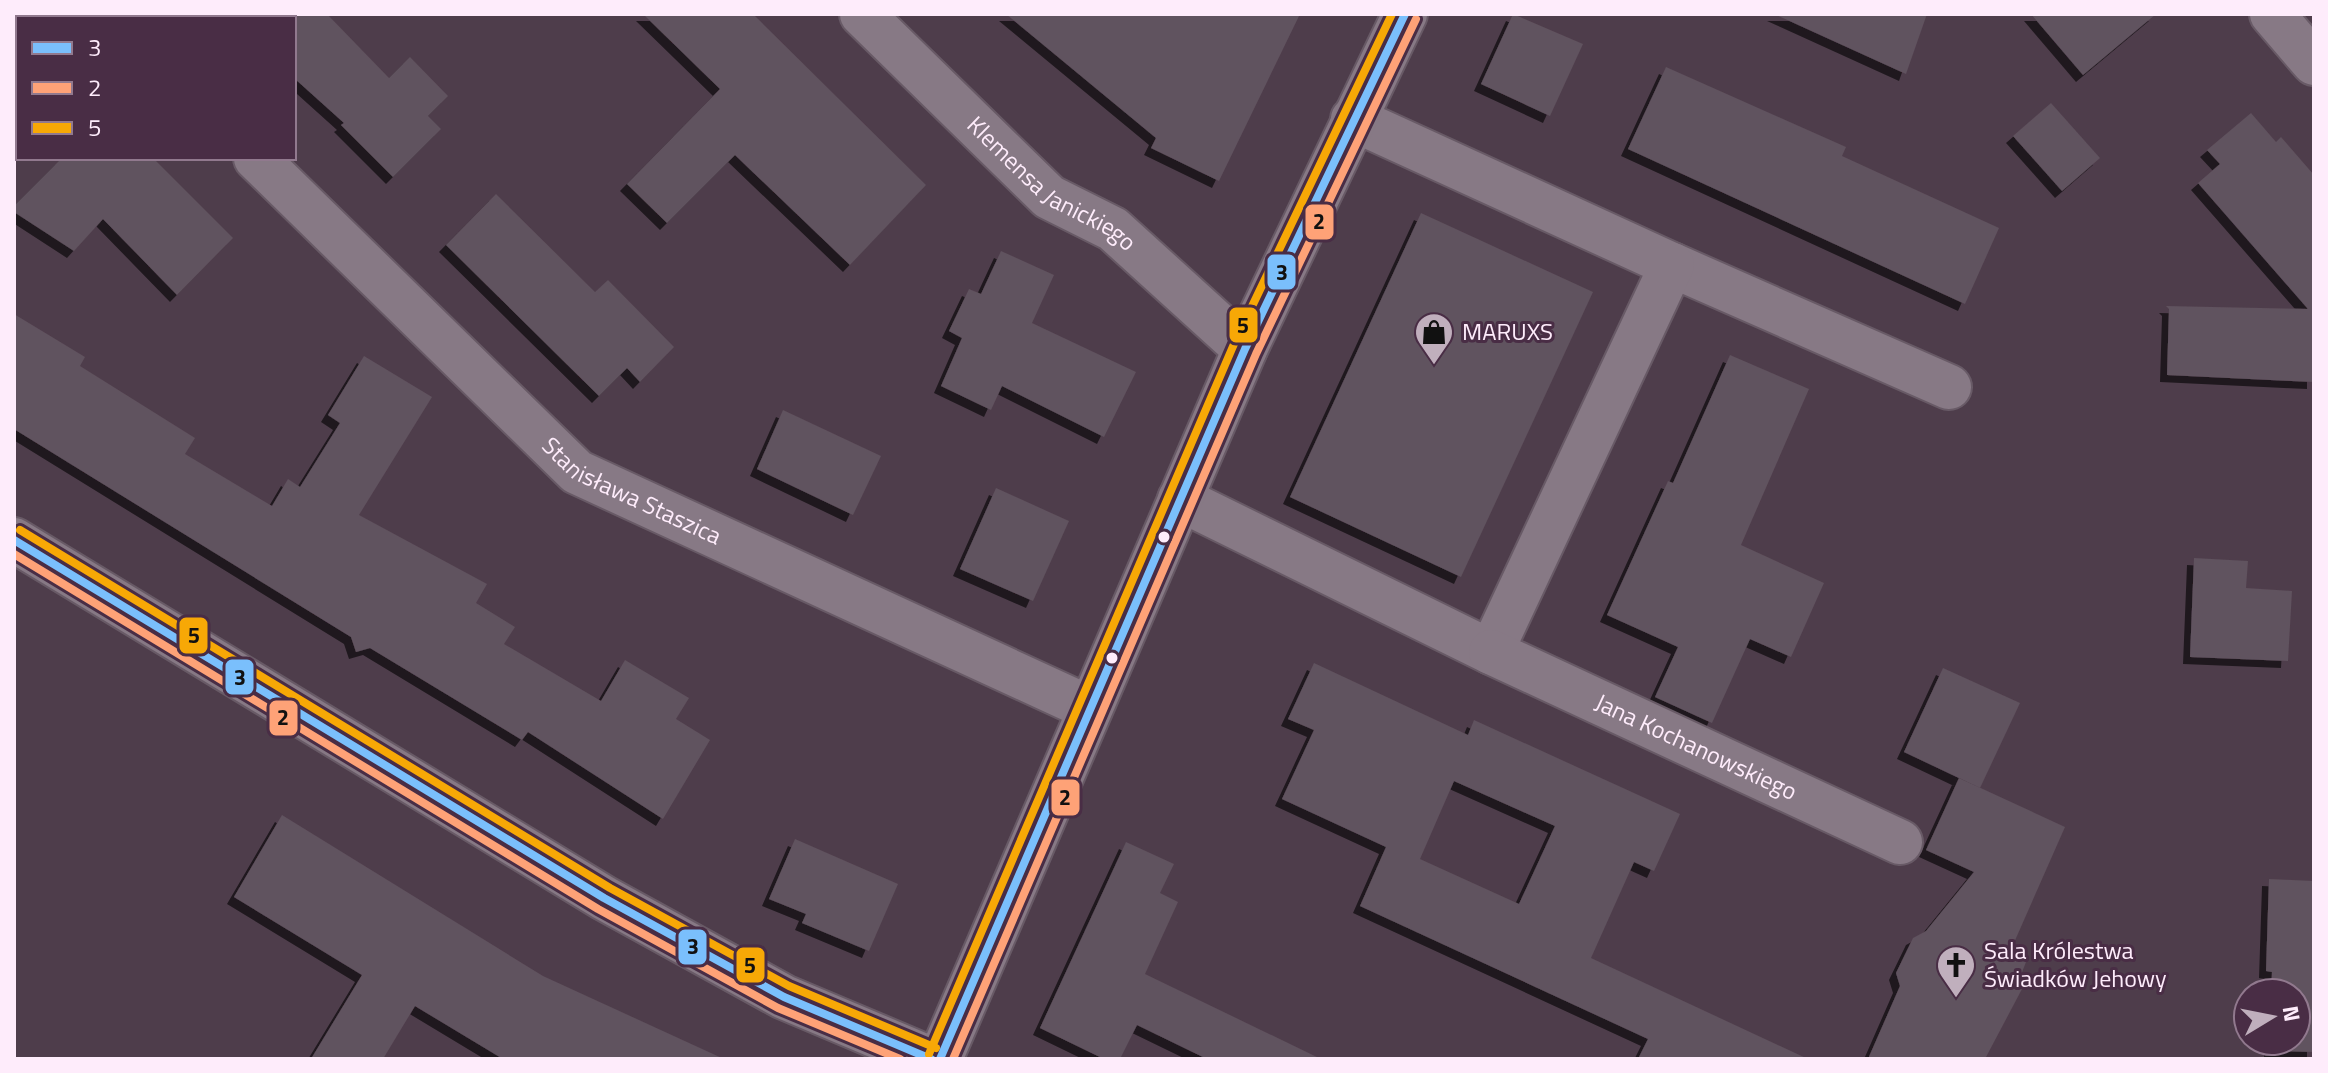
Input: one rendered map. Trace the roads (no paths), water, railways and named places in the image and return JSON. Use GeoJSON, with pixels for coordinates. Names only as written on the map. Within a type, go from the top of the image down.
{"type":"FeatureCollection","features":[{"type":"Feature","properties":{"kind":"street","name":"Klemensa Janickiego"},"geometry":{"type":"LineString","coordinates":[[862,14],[1049,197],[1113,229],[1245,349]]}},
{"type":"Feature","properties":{"kind":"street"},"geometry":{"type":"LineString","coordinates":[[940,1059],[1245,349],[1405,14]]}},
{"type":"Feature","properties":{"kind":"street"},"geometry":{"type":"LineString","coordinates":[[2272,14],[2314,63]]}},
{"type":"Feature","properties":{"kind":"street"},"geometry":{"type":"LineString","coordinates":[[1353,119],[1949,387]]}},
{"type":"Feature","properties":{"kind":"street","name":"Stanisława Staszica"},"geometry":{"type":"LineString","coordinates":[[258,160],[577,472],[1089,708]]}},
{"type":"Feature","properties":{"kind":"street"},"geometry":{"type":"LineString","coordinates":[[1491,652],[1672,265]]}},
{"type":"Feature","properties":{"kind":"street","name":"Jana Kochanowskiego"},"geometry":{"type":"LineString","coordinates":[[1180,499],[1491,652],[1900,842]]}},
{"type":"Feature","properties":{"kind":"street"},"geometry":{"type":"LineString","coordinates":[[14,540],[604,898],[784,997],[931,1059]]}},
{"type":"Feature","properties":{"kind":"place","name":"MARUXS"},"geometry":{"type":"Point","coordinates":[1434,366]}},
{"type":"Feature","properties":{"kind":"place","name":"Sala Królestwa Świadków Jehowy"},"geometry":{"type":"Point","coordinates":[1956,999]}}]}
